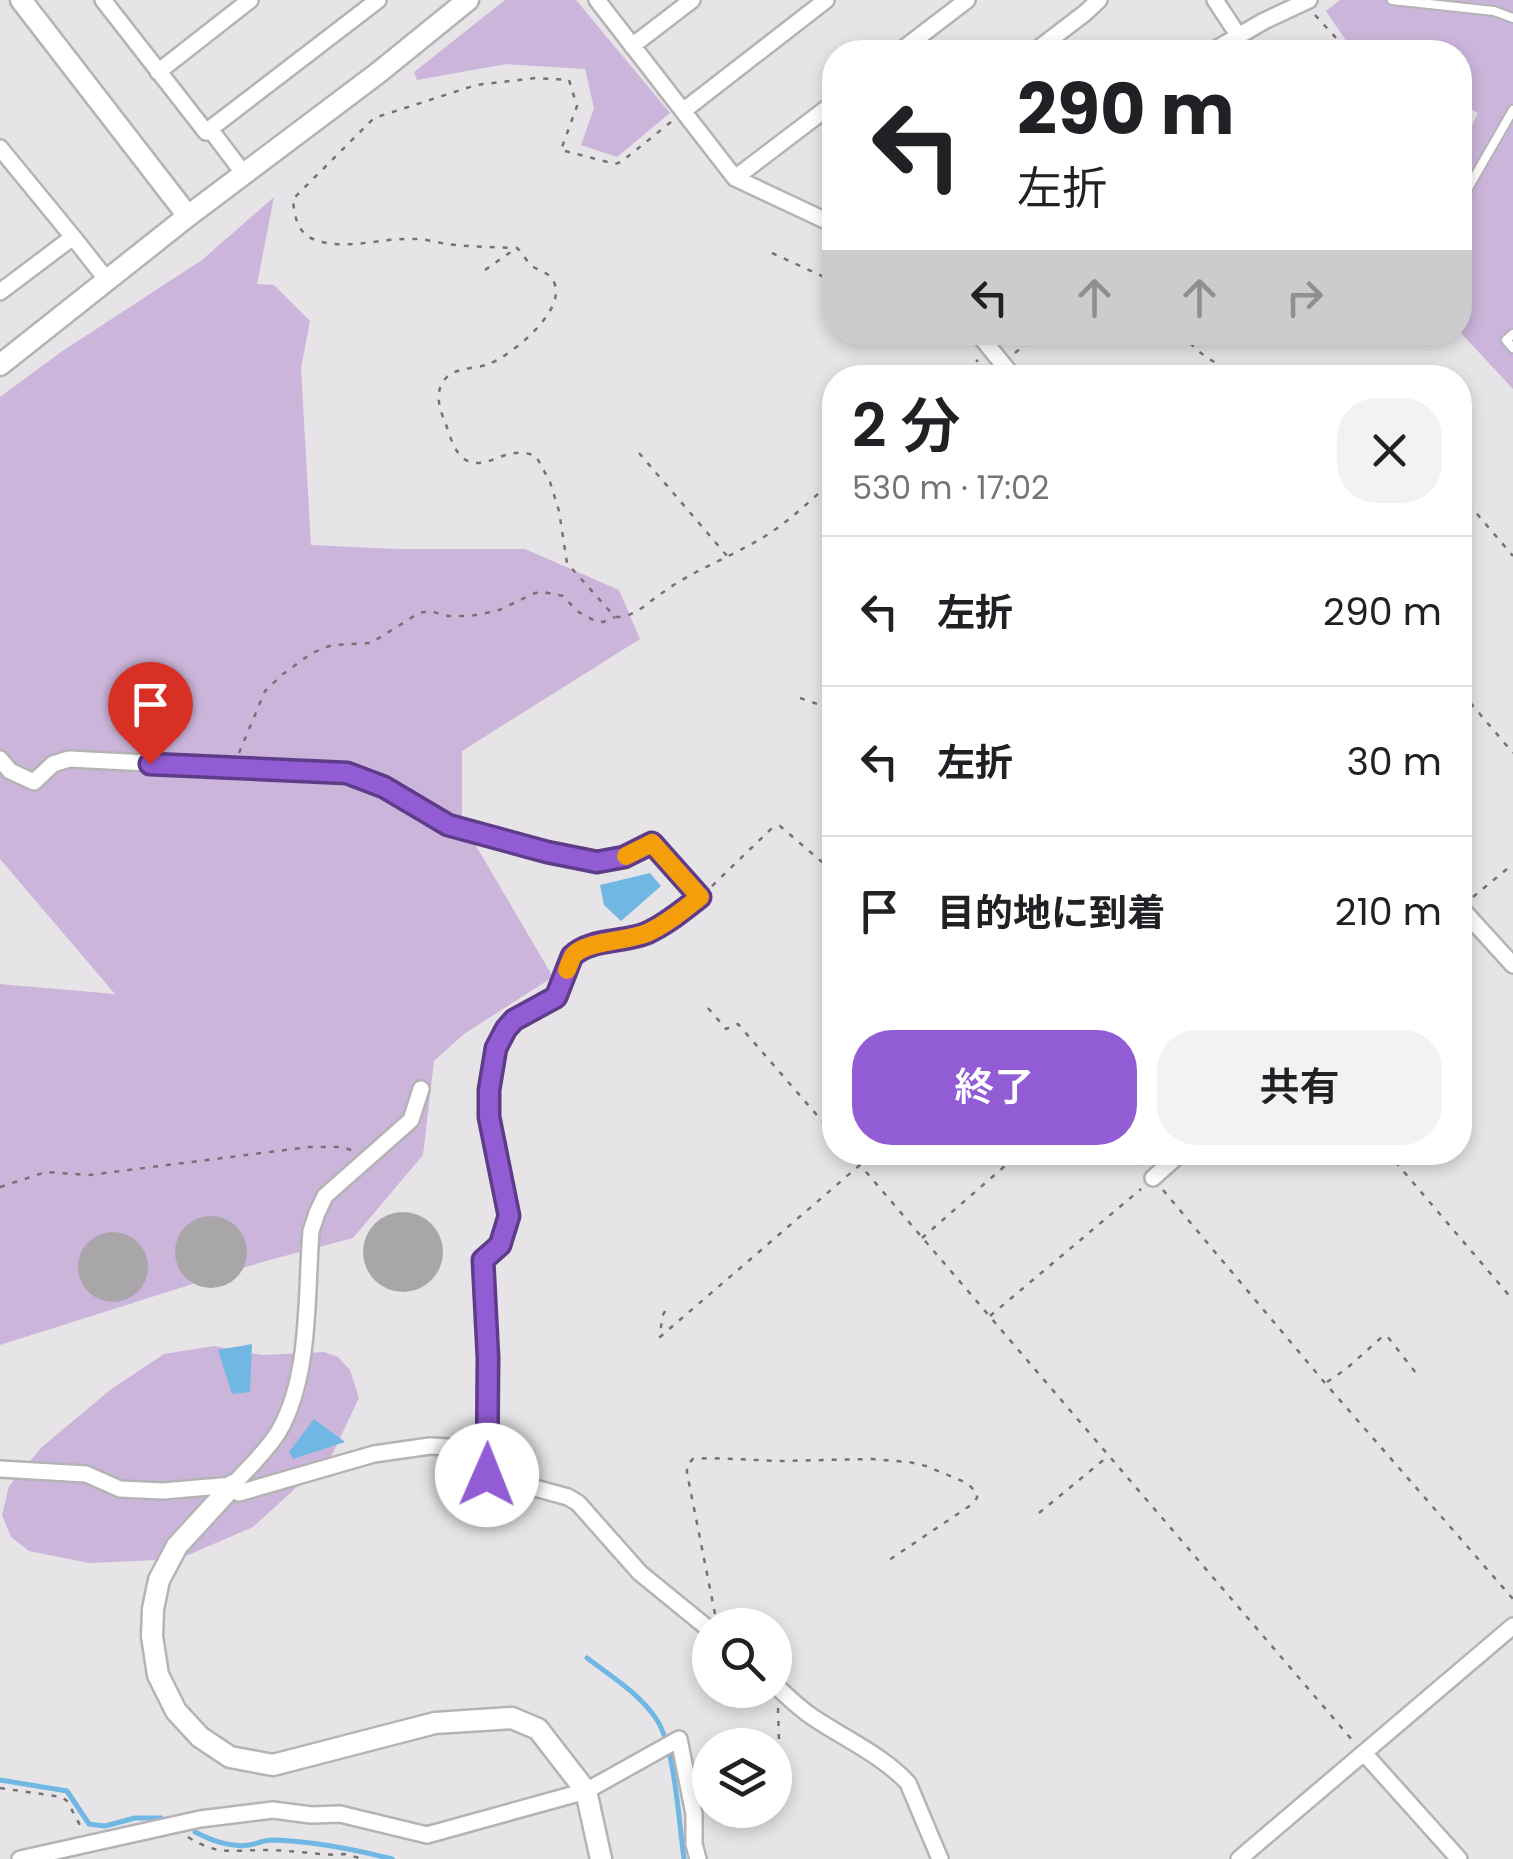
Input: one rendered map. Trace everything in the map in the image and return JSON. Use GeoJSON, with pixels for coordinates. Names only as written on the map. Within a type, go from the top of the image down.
{"type":"FeatureCollection","features":[{"type":"Feature","properties":{"kind":"street"},"geometry":{"type":"LineString","coordinates":[[21,0],[188,216]]}},
{"type":"Feature","properties":{"kind":"street"},"geometry":{"type":"LineString","coordinates":[[158,72],[250,0]]}},
{"type":"Feature","properties":{"kind":"street"},"geometry":{"type":"LineString","coordinates":[[108,2],[206,132],[378,0]]}},
{"type":"Feature","properties":{"kind":"street"},"geometry":{"type":"LineString","coordinates":[[0,364],[468,0]]}},
{"type":"Feature","properties":{"kind":"street"},"geometry":{"type":"LineString","coordinates":[[597,0],[677,116],[735,178],[822,219]]}},
{"type":"Feature","properties":{"kind":"street"},"geometry":{"type":"LineString","coordinates":[[632,46],[692,0]]}},
{"type":"Feature","properties":{"kind":"street"},"geometry":{"type":"LineString","coordinates":[[677,116],[826,0]]}},
{"type":"Feature","properties":{"kind":"street"},"geometry":{"type":"LineString","coordinates":[[915,40],[967,0]]}},
{"type":"Feature","properties":{"kind":"street"},"geometry":{"type":"LineString","coordinates":[[1046,40],[1080,7],[1099,0]]}},
{"type":"Feature","properties":{"kind":"street"},"geometry":{"type":"LineString","coordinates":[[1215,0],[1238,36]]}},
{"type":"Feature","properties":{"kind":"street"},"geometry":{"type":"LineString","coordinates":[[1231,40],[1308,0]]}},
{"type":"Feature","properties":{"kind":"street"},"geometry":{"type":"LineString","coordinates":[[735,178],[822,112]]}},
{"type":"Feature","properties":{"kind":"street"},"geometry":{"type":"LineString","coordinates":[[210,130],[244,174]]}},
{"type":"Feature","properties":{"kind":"street"},"geometry":{"type":"LineString","coordinates":[[0,148],[6,170],[72,237],[107,280]]}},
{"type":"Feature","properties":{"kind":"street"},"geometry":{"type":"LineString","coordinates":[[0,292],[72,237]]}},
{"type":"Feature","properties":{"kind":"street"},"geometry":{"type":"LineString","coordinates":[[986,345],[1002,364]]}},
{"type":"Feature","properties":{"kind":"street"},"geometry":{"type":"LineString","coordinates":[[0,759],[10,771],[34,782],[52,764],[69,759],[347,773],[384,787],[448,825],[547,852],[597,862],[624,857],[652,843],[700,897],[644,934],[577,952],[556,997],[514,1020],[496,1048],[489,1117],[509,1216],[500,1245],[483,1260],[488,1358],[487,1475]]}},
{"type":"Feature","properties":{"kind":"street"},"geometry":{"type":"LineString","coordinates":[[1472,920],[1513,965]]}},
{"type":"Feature","properties":{"kind":"street"},"geometry":{"type":"LineString","coordinates":[[421,1089],[411,1120],[326,1196],[317,1213],[293,1400],[278,1434],[177,1546],[160,1580],[152,1636],[158,1674],[176,1711],[200,1737],[230,1757],[273,1764],[435,1723],[512,1718],[538,1729],[586,1791],[601,1859]]}},
{"type":"Feature","properties":{"kind":"street"},"geometry":{"type":"LineString","coordinates":[[1153,1178],[1168,1165]]}},
{"type":"Feature","properties":{"kind":"street"},"geometry":{"type":"LineString","coordinates":[[233,1485],[240,1493],[374,1454],[430,1446],[448,1448],[487,1475],[568,1496],[640,1573],[692,1611]]}},
{"type":"Feature","properties":{"kind":"street"},"geometry":{"type":"LineString","coordinates":[[0,1470],[86,1474],[120,1489],[163,1491],[233,1485]]}},
{"type":"Feature","properties":{"kind":"street"},"geometry":{"type":"LineString","coordinates":[[1238,1859],[1513,1626]]}},
{"type":"Feature","properties":{"kind":"street"},"geometry":{"type":"LineString","coordinates":[[792,1700],[908,1783],[940,1859]]}},
{"type":"Feature","properties":{"kind":"street"},"geometry":{"type":"LineString","coordinates":[[20,1859],[200,1819],[273,1810],[340,1814],[427,1835],[586,1791],[679,1739],[694,1814],[698,1859]]}},
{"type":"Feature","properties":{"kind":"street"},"geometry":{"type":"LineString","coordinates":[[1364,1753],[1459,1859]]}},
{"type":"Feature","properties":{"kind":"lane"},"geometry":{"type":"LineString","coordinates":[[1392,0],[1494,11],[1513,18]]}},
{"type":"Feature","properties":{"kind":"lane"},"geometry":{"type":"LineString","coordinates":[[1472,182],[1511,116]]}},
{"type":"Feature","properties":{"kind":"lane"},"geometry":{"type":"LineString","coordinates":[[1513,334],[1506,340],[1513,348]]}},
{"type":"Feature","properties":{"kind":"path"},"geometry":{"type":"LineString","coordinates":[[1308,0],[1315,16],[1337,40]]}},
{"type":"Feature","properties":{"kind":"path"},"geometry":{"type":"LineString","coordinates":[[615,617],[566,564],[559,511],[536,456],[520,451],[483,462],[464,459],[454,446],[438,404],[444,379],[504,356],[551,310],[556,299],[549,275],[529,263],[517,248],[444,244],[416,238],[362,244],[313,240],[298,225],[293,199],[374,118],[476,85],[536,78],[569,80],[576,106],[561,150],[614,164],[677,116]]}},
{"type":"Feature","properties":{"kind":"path"},"geometry":{"type":"LineString","coordinates":[[485,270],[513,248]]}},
{"type":"Feature","properties":{"kind":"path"},"geometry":{"type":"LineString","coordinates":[[772,252],[822,276]]}},
{"type":"Feature","properties":{"kind":"path"},"geometry":{"type":"LineString","coordinates":[[1002,364],[1025,345]]}},
{"type":"Feature","properties":{"kind":"path"},"geometry":{"type":"LineString","coordinates":[[1192,345],[1223,365]]}},
{"type":"Feature","properties":{"kind":"path"},"geometry":{"type":"LineString","coordinates":[[972,365],[990,350]]}},
{"type":"Feature","properties":{"kind":"path"},"geometry":{"type":"LineString","coordinates":[[639,453],[728,557]]}},
{"type":"Feature","properties":{"kind":"path"},"geometry":{"type":"LineString","coordinates":[[232,768],[265,691],[312,653],[332,645],[371,642],[419,613],[470,616],[497,610],[534,593],[562,596],[595,621],[625,618],[685,577],[771,533],[822,489]]}},
{"type":"Feature","properties":{"kind":"path"},"geometry":{"type":"LineString","coordinates":[[1472,508],[1513,556]]}},
{"type":"Feature","properties":{"kind":"path"},"geometry":{"type":"LineString","coordinates":[[800,698],[822,706]]}},
{"type":"Feature","properties":{"kind":"path"},"geometry":{"type":"LineString","coordinates":[[1472,705],[1513,754]]}},
{"type":"Feature","properties":{"kind":"path"},"geometry":{"type":"LineString","coordinates":[[700,897],[772,828],[780,826],[822,862]]}},
{"type":"Feature","properties":{"kind":"path"},"geometry":{"type":"LineString","coordinates":[[1472,897],[1513,864]]}},
{"type":"Feature","properties":{"kind":"path"},"geometry":{"type":"LineString","coordinates":[[708,1008],[726,1029],[738,1024],[822,1121]]}},
{"type":"Feature","properties":{"kind":"path"},"geometry":{"type":"LineString","coordinates":[[0,1187],[46,1172],[89,1175],[309,1147],[343,1147],[352,1150],[362,1163]]}},
{"type":"Feature","properties":{"kind":"path"},"geometry":{"type":"LineString","coordinates":[[665,1312],[660,1337],[860,1165],[1364,1753]]}},
{"type":"Feature","properties":{"kind":"path"},"geometry":{"type":"LineString","coordinates":[[921,1239],[1006,1165]]}},
{"type":"Feature","properties":{"kind":"path"},"geometry":{"type":"LineString","coordinates":[[1398,1165],[1513,1300]]}},
{"type":"Feature","properties":{"kind":"path"},"geometry":{"type":"LineString","coordinates":[[988,1317],[1153,1178],[1513,1599]]}},
{"type":"Feature","properties":{"kind":"path"},"geometry":{"type":"LineString","coordinates":[[1326,1383],[1387,1336],[1418,1377]]}},
{"type":"Feature","properties":{"kind":"path"},"geometry":{"type":"LineString","coordinates":[[1039,1512],[1107,1456]]}},
{"type":"Feature","properties":{"kind":"path"},"geometry":{"type":"LineString","coordinates":[[714,1608],[687,1473],[687,1465],[693,1459],[890,1460],[926,1466],[973,1488],[977,1498],[972,1505],[889,1560]]}},
{"type":"Feature","properties":{"kind":"path"},"geometry":{"type":"LineString","coordinates":[[0,1788],[62,1797],[88,1844]]}},
{"type":"Feature","properties":{"kind":"path"},"geometry":{"type":"LineString","coordinates":[[176,1825],[192,1840],[222,1852],[344,1854],[363,1859]]}},
{"type":"Feature","properties":{"kind":"shaded area"},"geometry":{"type":"Polygon","coordinates":[[[505,0],[576,0],[670,113],[617,157],[581,145],[594,108],[585,69],[506,64],[417,80],[414,72],[505,0]]]}},
{"type":"Feature","properties":{"kind":"shaded area"},"geometry":{"type":"Polygon","coordinates":[[[1340,0],[1513,0],[1513,389],[1472,345],[1472,125],[1478,113],[1472,110],[1472,40],[1346,40],[1326,11],[1340,0]]]}},
{"type":"Feature","properties":{"kind":"shaded area"},"geometry":{"type":"Polygon","coordinates":[[[274,197],[257,284],[274,285],[310,321],[301,368],[311,545],[525,549],[619,590],[640,639],[462,751],[462,822],[553,977],[464,1034],[434,1061],[423,1155],[353,1238],[262,1262],[0,1345],[0,984],[115,994],[0,859],[0,397],[61,352],[202,260],[274,197]]]}},
{"type":"Feature","properties":{"kind":"shaded area"},"geometry":{"type":"Polygon","coordinates":[[[214,1346],[262,1355],[324,1352],[338,1357],[350,1370],[359,1398],[332,1455],[253,1527],[179,1559],[89,1563],[29,1551],[11,1537],[2,1515],[9,1486],[42,1447],[110,1390],[164,1354],[214,1346]]]}},
{"type":"Feature","properties":{"kind":"water"},"geometry":{"type":"Polygon","coordinates":[[[650,873],[661,886],[621,921],[604,905],[600,885],[650,873]]]}},
{"type":"Feature","properties":{"kind":"water"},"geometry":{"type":"Polygon","coordinates":[[[252,1344],[250,1392],[232,1394],[218,1350],[252,1344]]]}},
{"type":"Feature","properties":{"kind":"water"},"geometry":{"type":"Polygon","coordinates":[[[314,1419],[345,1442],[293,1459],[289,1452],[314,1419]]]}},
{"type":"Feature","properties":{"kind":"building"},"geometry":{"type":"Polygon","coordinates":[[[403,1212],[418,1215],[431,1224],[440,1237],[440,1267],[431,1280],[418,1289],[403,1292],[388,1289],[375,1280],[366,1267],[363,1252],[366,1237],[375,1224],[388,1215],[403,1212]]]}},
{"type":"Feature","properties":{"kind":"building"},"geometry":{"type":"Polygon","coordinates":[[[211,1216],[236,1227],[247,1252],[236,1277],[211,1288],[186,1277],[175,1252],[186,1227],[211,1216]]]}},
{"type":"Feature","properties":{"kind":"building"},"geometry":{"type":"Polygon","coordinates":[[[113,1232],[138,1242],[148,1267],[138,1292],[113,1302],[88,1292],[78,1267],[88,1242],[113,1232]]]}},
{"type":"Feature","properties":{"kind":"waterway"},"geometry":{"type":"LineString","coordinates":[[587,1658],[625,1686],[657,1720],[672,1767],[684,1859]]}},
{"type":"Feature","properties":{"kind":"waterway"},"geometry":{"type":"LineString","coordinates":[[0,1780],[67,1791],[89,1824],[105,1826],[135,1818],[161,1818]]}},
{"type":"Feature","properties":{"kind":"waterway"},"geometry":{"type":"LineString","coordinates":[[195,1832],[235,1845],[272,1840],[303,1842],[392,1859]]}},
{"type":"Feature","properties":{"kind":"slow traffic"},"geometry":{"type":"LineString","coordinates":[[567,970],[572,956],[586,947],[644,934],[700,897],[652,843],[626,856]]}},
{"type":"Feature","properties":{"kind":"route"},"geometry":{"type":"LineString","coordinates":[[150,764],[347,773],[384,787],[448,825],[597,862],[624,857],[652,843],[700,897],[644,934],[577,952],[556,997],[514,1020],[496,1048],[489,1117],[509,1216],[500,1245],[483,1260],[488,1358],[487,1475]]}}]}
